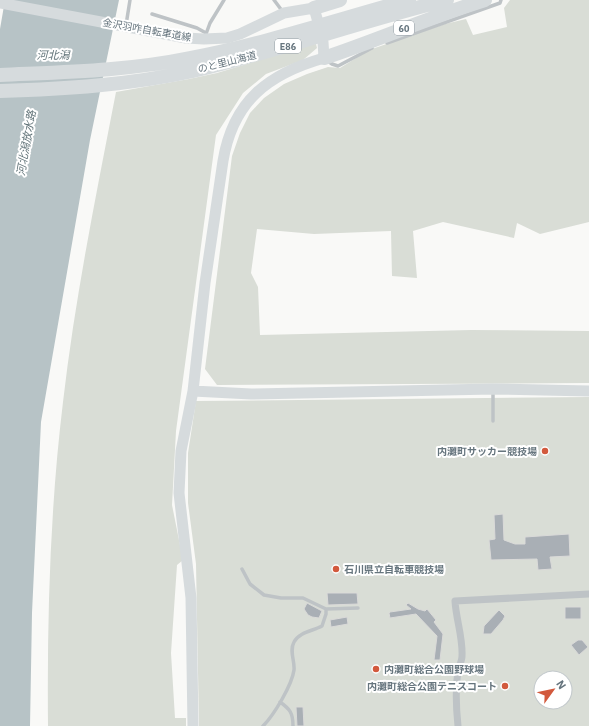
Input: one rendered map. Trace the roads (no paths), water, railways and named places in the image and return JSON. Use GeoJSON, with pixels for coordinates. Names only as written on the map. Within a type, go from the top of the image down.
{"type":"FeatureCollection","features":[{"type":"Feature","properties":{"kind":"highway"},"geometry":{"type":"LineString","coordinates":[[314,8],[340,0]]}},
{"type":"Feature","properties":{"kind":"highway","name":"のと里山海道"},"geometry":{"type":"LineString","coordinates":[[0,75],[127,68],[188,59],[275,39],[409,0]]}},
{"type":"Feature","properties":{"kind":"highway","name":"のと里山海道"},"geometry":{"type":"LineString","coordinates":[[0,91],[62,89],[126,83],[192,71],[263,53],[447,0]]}},
{"type":"Feature","properties":{"kind":"highway","name":"60"},"geometry":{"type":"LineString","coordinates":[[324,58],[449,11],[485,0]]}},
{"type":"Feature","properties":{"kind":"street","name":"金沢羽咋自転車道線"},"geometry":{"type":"LineString","coordinates":[[0,3],[186,38],[205,36],[227,38],[240,34],[284,13],[314,8]]}},
{"type":"Feature","properties":{"kind":"street"},"geometry":{"type":"LineString","coordinates":[[314,8],[318,22]]}},
{"type":"Feature","properties":{"kind":"street"},"geometry":{"type":"LineString","coordinates":[[193,726],[191,598],[179,493],[181,451],[193,391],[205,284],[225,145],[238,114],[263,87],[274,79],[288,72],[324,58],[323,42]]}},
{"type":"Feature","properties":{"kind":"street"},"geometry":{"type":"LineString","coordinates":[[193,391],[250,394],[493,389],[589,391]]}},
{"type":"Feature","properties":{"kind":"street"},"geometry":{"type":"LineString","coordinates":[[458,726],[455,699],[458,670],[462,656],[455,601],[589,594]]}},
{"type":"Feature","properties":{"kind":"lane"},"geometry":{"type":"LineString","coordinates":[[121,26],[130,0]]}},
{"type":"Feature","properties":{"kind":"lane"},"geometry":{"type":"LineString","coordinates":[[152,14],[197,28],[205,36],[210,23],[224,0]]}},
{"type":"Feature","properties":{"kind":"lane"},"geometry":{"type":"LineString","coordinates":[[324,58],[332,64],[338,66],[372,48],[500,3],[501,0]]}},
{"type":"Feature","properties":{"kind":"lane"},"geometry":{"type":"LineString","coordinates":[[277,1],[284,13]]}},
{"type":"Feature","properties":{"kind":"lane"},"geometry":{"type":"LineString","coordinates":[[493,389],[493,421]]}},
{"type":"Feature","properties":{"kind":"lane"},"geometry":{"type":"LineString","coordinates":[[242,569],[250,584],[264,595],[281,598],[303,598],[326,609],[358,608]]}},
{"type":"Feature","properties":{"kind":"lane"},"geometry":{"type":"LineString","coordinates":[[263,726],[287,690],[294,672],[295,662],[292,650],[294,642],[302,634],[322,626],[326,609]]}},
{"type":"Feature","properties":{"kind":"lane"},"geometry":{"type":"LineString","coordinates":[[280,702],[289,708],[293,726]]}},
{"type":"Feature","properties":{"kind":"water","name":"河北潟"},"geometry":{"type":"Polygon","coordinates":[[[5,0],[119,0],[90,140],[41,422],[32,613],[30,726],[0,726],[0,29],[5,0]]]}},
{"type":"Feature","properties":{"kind":"place","name":"内灘町サッカー競技場"},"geometry":{"type":"Point","coordinates":[545,451]}},
{"type":"Feature","properties":{"kind":"place","name":"石川県立自転車競技場"},"geometry":{"type":"Point","coordinates":[336,569]}},
{"type":"Feature","properties":{"kind":"place","name":"内灘町総合公園野球場"},"geometry":{"type":"Point","coordinates":[376,669]}},
{"type":"Feature","properties":{"kind":"place","name":"内灘町総合公園テニスコート"},"geometry":{"type":"Point","coordinates":[505,686]}},
{"type":"Feature","properties":{"kind":"water label","name":"河北潟放水路"},"geometry":{"type":"Point","coordinates":[26,143]}}]}
